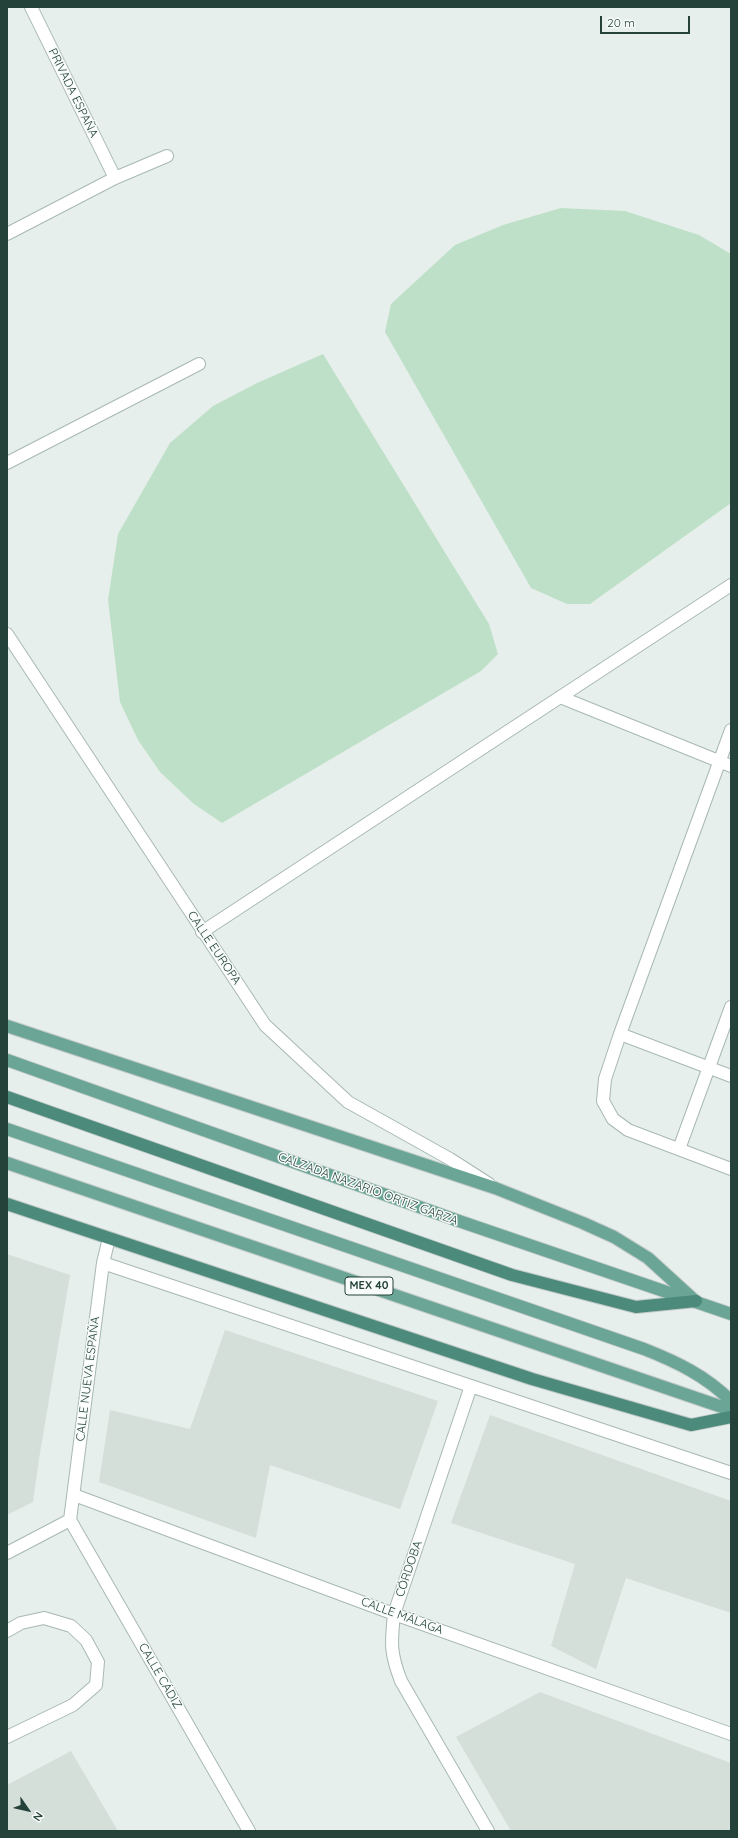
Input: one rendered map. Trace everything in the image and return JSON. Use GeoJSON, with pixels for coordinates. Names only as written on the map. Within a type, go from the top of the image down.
{"type":"FeatureCollection","features":[{"type":"Feature","properties":{"kind":"highway"},"geometry":{"type":"LineString","coordinates":[[7,1098],[512,1275],[636,1307],[696,1301]]}},
{"type":"Feature","properties":{"kind":"highway"},"geometry":{"type":"LineString","coordinates":[[7,1204],[540,1382],[691,1425],[731,1417]]}},
{"type":"Feature","properties":{"kind":"main road"},"geometry":{"type":"LineString","coordinates":[[7,1026],[495,1188],[583,1223],[614,1237],[648,1258],[696,1301]]}},
{"type":"Feature","properties":{"kind":"main road","name":"CALZADA NAZARIO ORTIZ GARZA"},"geometry":{"type":"LineString","coordinates":[[7,1060],[456,1220],[731,1314]]}},
{"type":"Feature","properties":{"kind":"main road"},"geometry":{"type":"LineString","coordinates":[[7,1130],[644,1349],[672,1360],[706,1379],[731,1401]]}},
{"type":"Feature","properties":{"kind":"main road","name":"MEX 40"},"geometry":{"type":"LineString","coordinates":[[7,1163],[731,1410]]}},
{"type":"Feature","properties":{"kind":"street","name":"PRIVADA ESPAÑA"},"geometry":{"type":"LineString","coordinates":[[31,7],[115,178]]}},
{"type":"Feature","properties":{"kind":"street"},"geometry":{"type":"LineString","coordinates":[[7,234],[115,178],[167,156]]}},
{"type":"Feature","properties":{"kind":"street"},"geometry":{"type":"LineString","coordinates":[[7,463],[199,364]]}},
{"type":"Feature","properties":{"kind":"street"},"geometry":{"type":"LineString","coordinates":[[202,932],[731,585]]}},
{"type":"Feature","properties":{"kind":"street","name":"CALLE EUROPA"},"geometry":{"type":"LineString","coordinates":[[7,634],[202,932],[265,1025],[348,1102],[450,1158],[495,1188]]}},
{"type":"Feature","properties":{"kind":"street"},"geometry":{"type":"LineString","coordinates":[[560,697],[731,766]]}},
{"type":"Feature","properties":{"kind":"street"},"geometry":{"type":"LineString","coordinates":[[731,730],[620,1034],[605,1079],[603,1101],[613,1119],[628,1130],[731,1169]]}},
{"type":"Feature","properties":{"kind":"street"},"geometry":{"type":"LineString","coordinates":[[679,1149],[731,1007]]}},
{"type":"Feature","properties":{"kind":"street"},"geometry":{"type":"LineString","coordinates":[[620,1034],[731,1076]]}},
{"type":"Feature","properties":{"kind":"street","name":"CALLE NUEVA ESPAÑA"},"geometry":{"type":"LineString","coordinates":[[70,1520],[102,1264],[109,1238]]}},
{"type":"Feature","properties":{"kind":"street"},"geometry":{"type":"LineString","coordinates":[[102,1264],[731,1473]]}},
{"type":"Feature","properties":{"kind":"street","name":"CÓRDOBA"},"geometry":{"type":"LineString","coordinates":[[471,1386],[394,1614],[390,1645],[395,1666],[401,1681],[488,1831]]}},
{"type":"Feature","properties":{"kind":"street","name":"CALLE MÁLAGA"},"geometry":{"type":"LineString","coordinates":[[74,1495],[394,1614],[731,1734]]}},
{"type":"Feature","properties":{"kind":"street"},"geometry":{"type":"LineString","coordinates":[[7,1553],[70,1520]]}},
{"type":"Feature","properties":{"kind":"street","name":"CALLE CÁDIZ"},"geometry":{"type":"LineString","coordinates":[[70,1520],[249,1831]]}},
{"type":"Feature","properties":{"kind":"street"},"geometry":{"type":"LineString","coordinates":[[7,1630],[21,1623],[44,1618],[71,1626],[86,1640],[98,1662],[96,1685],[73,1705],[7,1737]]}},
{"type":"Feature","properties":{"kind":"shaded area"},"geometry":{"type":"Polygon","coordinates":[[[7,1254],[70,1275],[33,1502],[7,1515],[7,1254]]]}},
{"type":"Feature","properties":{"kind":"shaded area"},"geometry":{"type":"Polygon","coordinates":[[[225,1330],[438,1401],[400,1509],[270,1465],[256,1538],[99,1482],[110,1410],[190,1429],[225,1330]]]}},
{"type":"Feature","properties":{"kind":"shaded area"},"geometry":{"type":"Polygon","coordinates":[[[490,1415],[731,1501],[731,1613],[626,1578],[596,1669],[551,1646],[575,1564],[451,1523],[490,1415]]]}},
{"type":"Feature","properties":{"kind":"shaded area"},"geometry":{"type":"Polygon","coordinates":[[[540,1692],[731,1763],[731,1831],[511,1831],[456,1737],[540,1692]]]}},
{"type":"Feature","properties":{"kind":"shaded area"},"geometry":{"type":"Polygon","coordinates":[[[71,1751],[118,1831],[7,1831],[7,1785],[71,1751]]]}},
{"type":"Feature","properties":{"kind":"green space"},"geometry":{"type":"Polygon","coordinates":[[[561,208],[625,211],[699,235],[731,254],[731,503],[590,604],[567,604],[531,588],[385,332],[391,304],[455,245],[503,225],[561,208]]]}},
{"type":"Feature","properties":{"kind":"green space"},"geometry":{"type":"Polygon","coordinates":[[[323,354],[489,624],[498,654],[481,671],[222,823],[194,804],[160,772],[138,740],[120,702],[108,600],[118,534],[170,443],[213,406],[257,383],[323,354]]]}}]}
